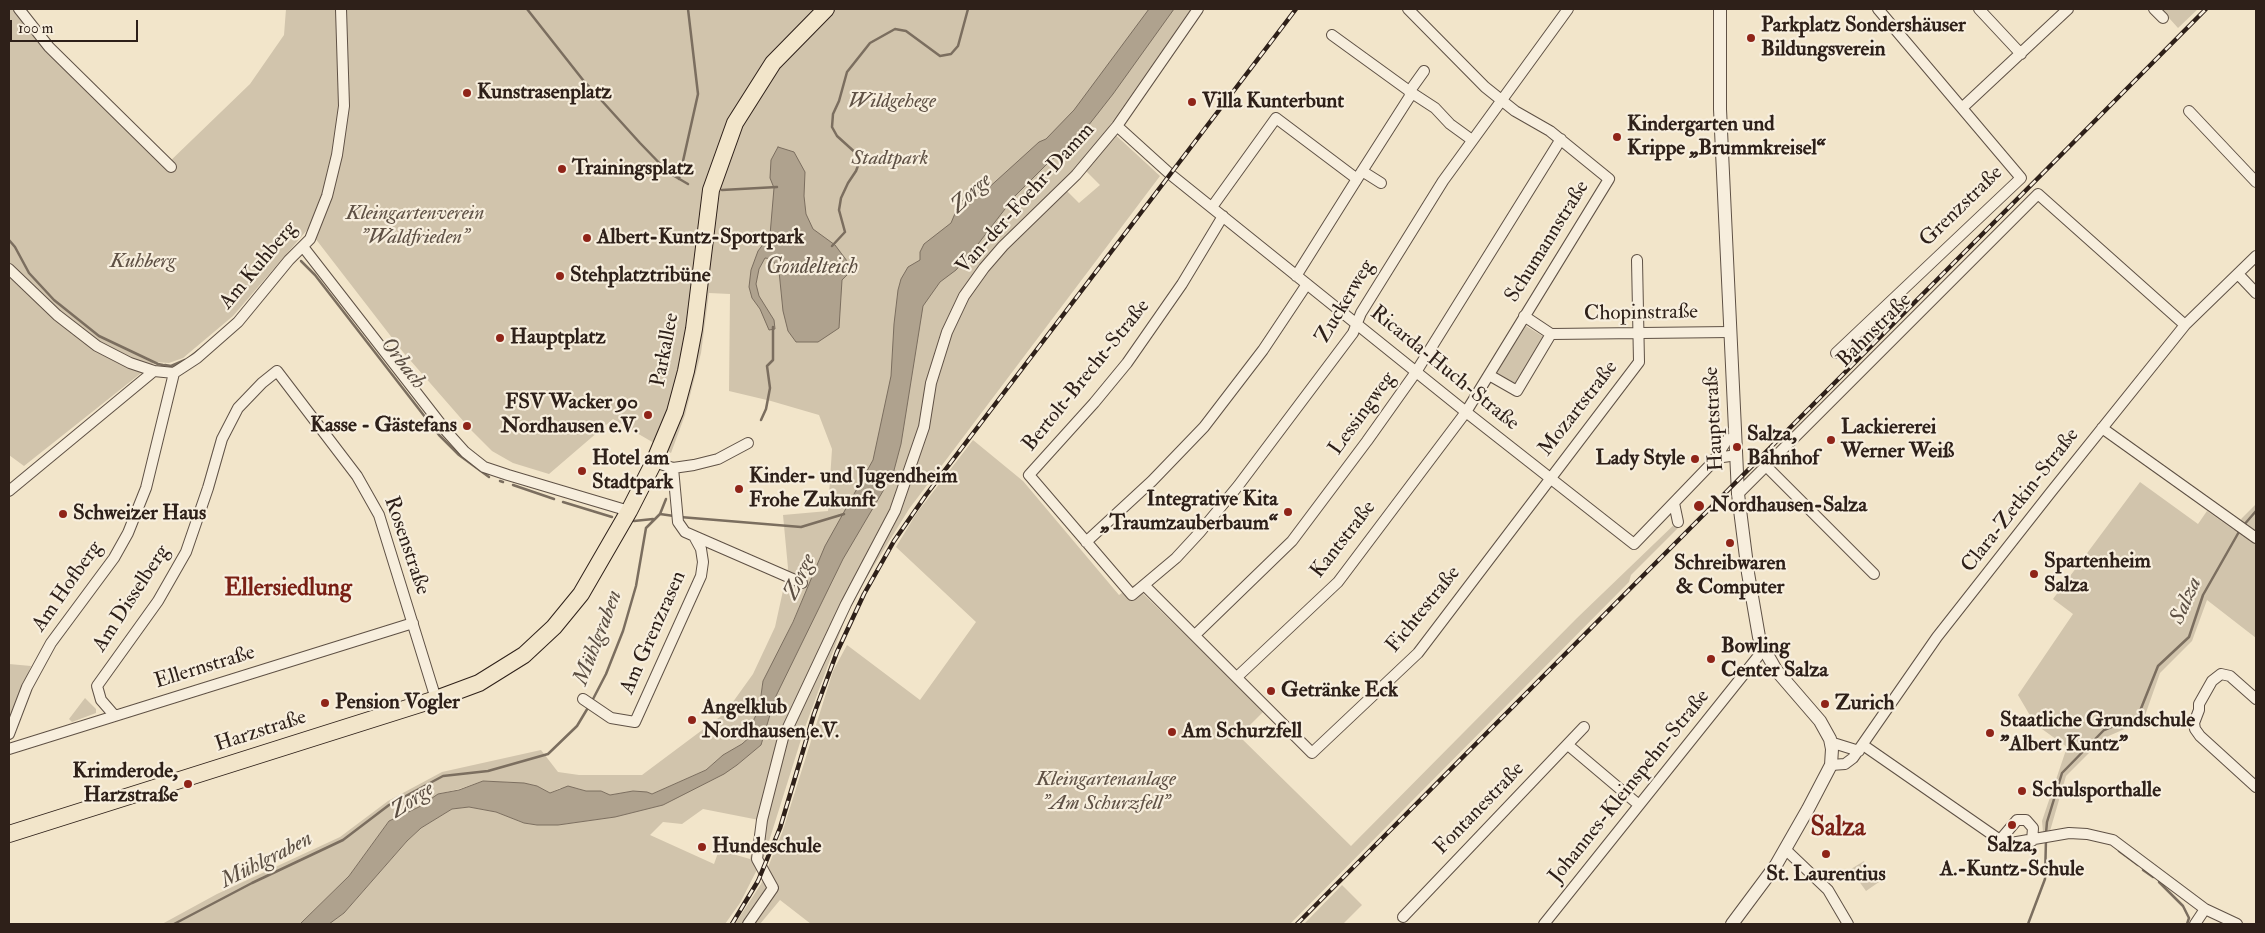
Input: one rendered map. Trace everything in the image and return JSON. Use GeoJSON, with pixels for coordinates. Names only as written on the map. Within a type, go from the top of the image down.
{"type":"FeatureCollection","features":[{"type":"Feature","properties":{"kind":"main road","name":"Parkallee"},"geometry":{"type":"LineString","coordinates":[[654,462],[675,412],[686,371],[694,328],[711,190],[727,141],[751,94],[773,63],[826,9]]}},
{"type":"Feature","properties":{"kind":"main road","name":"Harzstraße"},"geometry":{"type":"LineString","coordinates":[[9,834],[436,699],[480,683],[503,670],[541,640],[581,594],[629,511],[654,462]]}},
{"type":"Feature","properties":{"kind":"street"},"geometry":{"type":"LineString","coordinates":[[19,9],[49,47],[171,167]]}},
{"type":"Feature","properties":{"kind":"street","name":"Am Kuhberg"},"geometry":{"type":"LineString","coordinates":[[174,373],[197,358],[238,322],[289,260],[304,248],[310,239],[327,196],[337,155],[344,106],[341,9]]}},
{"type":"Feature","properties":{"kind":"street","name":"Van-der-Foehr-Damm"},"geometry":{"type":"LineString","coordinates":[[748,924],[773,888],[757,860],[762,820],[783,738],[846,604],[895,511],[924,427],[931,383],[947,332],[964,296],[1003,246],[1076,175],[1117,126],[1198,9]]}},
{"type":"Feature","properties":{"kind":"street","name":"Schumannstraße"},"geometry":{"type":"LineString","coordinates":[[1408,9],[1501,101],[1561,139],[1609,179],[1466,412]]}},
{"type":"Feature","properties":{"kind":"street","name":"Zuckerweg"},"geometry":{"type":"LineString","coordinates":[[1132,595],[1176,558],[1238,486],[1353,333],[1361,313],[1443,181],[1568,9]]}},
{"type":"Feature","properties":{"kind":"street","name":"Hauptstraße"},"geometry":{"type":"LineString","coordinates":[[1720,9],[1720,109],[1738,494],[1752,600],[1764,649],[1776,670],[1820,721],[1830,742],[1831,766]]}},
{"type":"Feature","properties":{"kind":"street","name":"Grenzstraße"},"geometry":{"type":"LineString","coordinates":[[1836,353],[2021,178],[1878,9]]}},
{"type":"Feature","properties":{"kind":"street"},"geometry":{"type":"LineString","coordinates":[[1980,9],[2021,54]]}},
{"type":"Feature","properties":{"kind":"street"},"geometry":{"type":"LineString","coordinates":[[1962,108],[2068,9]]}},
{"type":"Feature","properties":{"kind":"street"},"geometry":{"type":"LineString","coordinates":[[2154,9],[2163,18]]}},
{"type":"Feature","properties":{"kind":"street"},"geometry":{"type":"LineString","coordinates":[[1332,36],[1435,108],[1450,124],[1472,140]]}},
{"type":"Feature","properties":{"kind":"street"},"geometry":{"type":"LineString","coordinates":[[1296,276],[1424,71]]}},
{"type":"Feature","properties":{"kind":"street"},"geometry":{"type":"LineString","coordinates":[[2189,111],[2256,182]]}},
{"type":"Feature","properties":{"kind":"street"},"geometry":{"type":"LineString","coordinates":[[1212,207],[1276,118],[1360,175],[1381,183]]}},
{"type":"Feature","properties":{"kind":"street","name":"Ricarda-Huch-Straße"},"geometry":{"type":"LineString","coordinates":[[1117,126],[1170,174],[1296,276],[1634,544],[1674,503]]}},
{"type":"Feature","properties":{"kind":"street","name":"Lessingweg"},"geometry":{"type":"LineString","coordinates":[[1195,635],[1292,542],[1416,372],[1561,139]]}},
{"type":"Feature","properties":{"kind":"street","name":"Bahnstraße"},"geometry":{"type":"LineString","coordinates":[[1738,494],[2038,194],[2185,325]]}},
{"type":"Feature","properties":{"kind":"street","name":"Bertolt-Brecht-Straße"},"geometry":{"type":"LineString","coordinates":[[1132,595],[1029,475],[1094,404],[1132,356],[1182,284],[1223,216]]}},
{"type":"Feature","properties":{"kind":"street"},"geometry":{"type":"LineString","coordinates":[[304,248],[465,452],[484,466],[508,475],[629,511]]}},
{"type":"Feature","properties":{"kind":"street"},"geometry":{"type":"LineString","coordinates":[[2102,428],[2185,325],[2256,256]]}},
{"type":"Feature","properties":{"kind":"street","name":"Mozartstraße"},"geometry":{"type":"LineString","coordinates":[[1550,478],[1639,362],[1637,260]]}},
{"type":"Feature","properties":{"kind":"street"},"geometry":{"type":"LineString","coordinates":[[9,269],[56,315],[97,346],[130,363],[154,371],[174,373]]}},
{"type":"Feature","properties":{"kind":"street"},"geometry":{"type":"LineString","coordinates":[[2238,274],[2256,293]]}},
{"type":"Feature","properties":{"kind":"street"},"geometry":{"type":"LineString","coordinates":[[1086,542],[1152,481],[1204,427],[1263,350],[1307,284]]}},
{"type":"Feature","properties":{"kind":"street"},"geometry":{"type":"LineString","coordinates":[[1489,375],[1517,391],[1551,334],[1524,316]]}},
{"type":"Feature","properties":{"kind":"street","name":"Chopinstraße"},"geometry":{"type":"LineString","coordinates":[[1551,334],[1731,332]]}},
{"type":"Feature","properties":{"kind":"street"},"geometry":{"type":"LineString","coordinates":[[9,491],[154,371]]}},
{"type":"Feature","properties":{"kind":"street","name":"Rosenstraße"},"geometry":{"type":"LineString","coordinates":[[277,371],[357,476],[379,515],[436,699]]}},
{"type":"Feature","properties":{"kind":"street","name":"Am Disselberg"},"geometry":{"type":"LineString","coordinates":[[114,715],[101,700],[97,686],[158,601],[186,552],[208,488],[222,438],[238,408],[255,389],[277,371]]}},
{"type":"Feature","properties":{"kind":"street","name":"Am Hofberg"},"geometry":{"type":"LineString","coordinates":[[9,734],[38,663],[50,643],[114,558],[128,533],[148,478],[174,373]]}},
{"type":"Feature","properties":{"kind":"street","name":"Kantstraße"},"geometry":{"type":"LineString","coordinates":[[1237,676],[1338,582],[1466,412]]}},
{"type":"Feature","properties":{"kind":"street","name":"Clara-Zetkin-Straße"},"geometry":{"type":"LineString","coordinates":[[1831,766],[1848,763],[1861,748],[1938,637],[2102,428],[2256,538]]}},
{"type":"Feature","properties":{"kind":"street"},"geometry":{"type":"LineString","coordinates":[[1678,522],[1674,503],[1713,462],[1727,440],[1736,438]]}},
{"type":"Feature","properties":{"kind":"street"},"geometry":{"type":"LineString","coordinates":[[654,462],[673,473],[718,459],[748,443]]}},
{"type":"Feature","properties":{"kind":"street"},"geometry":{"type":"LineString","coordinates":[[1713,462],[1723,457],[1737,455]]}},
{"type":"Feature","properties":{"kind":"street"},"geometry":{"type":"LineString","coordinates":[[1766,466],[1874,574]]}},
{"type":"Feature","properties":{"kind":"street","name":"Am Grenzrasen"},"geometry":{"type":"LineString","coordinates":[[588,702],[611,718],[635,722],[701,576],[703,562],[701,550],[695,538],[684,532],[678,517],[673,473]]}},
{"type":"Feature","properties":{"kind":"street","name":"Fichtestraße"},"geometry":{"type":"LineString","coordinates":[[1237,676],[1312,753],[1418,653],[1550,478]]}},
{"type":"Feature","properties":{"kind":"street"},"geometry":{"type":"LineString","coordinates":[[695,538],[802,584]]}},
{"type":"Feature","properties":{"kind":"street"},"geometry":{"type":"LineString","coordinates":[[1145,586],[1237,676]]}},
{"type":"Feature","properties":{"kind":"street","name":"Ellernstraße"},"geometry":{"type":"LineString","coordinates":[[9,749],[414,623]]}},
{"type":"Feature","properties":{"kind":"street","name":"Johannes-Kleinspehn-Straße"},"geometry":{"type":"LineString","coordinates":[[1544,924],[1764,649]]}},
{"type":"Feature","properties":{"kind":"street"},"geometry":{"type":"LineString","coordinates":[[2256,699],[2230,676],[2221,674],[2212,681],[2198,704],[2199,710],[2194,723],[2195,729],[2200,736],[2256,787]]}},
{"type":"Feature","properties":{"kind":"street","name":"Fontanestraße"},"geometry":{"type":"LineString","coordinates":[[1403,917],[1584,727]]}},
{"type":"Feature","properties":{"kind":"street"},"geometry":{"type":"LineString","coordinates":[[1830,742],[1861,748],[2000,840],[2012,843],[2069,834],[2087,834],[2113,840],[2204,909],[2237,924]]}},
{"type":"Feature","properties":{"kind":"street"},"geometry":{"type":"LineString","coordinates":[[1568,745],[1639,805]]}},
{"type":"Feature","properties":{"kind":"street"},"geometry":{"type":"LineString","coordinates":[[1732,924],[1785,849],[1831,766]]}},
{"type":"Feature","properties":{"kind":"street"},"geometry":{"type":"LineString","coordinates":[[2000,840],[2017,820],[2026,820],[2041,839]]}},
{"type":"Feature","properties":{"kind":"street"},"geometry":{"type":"LineString","coordinates":[[1785,849],[1828,890],[1848,924]]}},
{"type":"Feature","properties":{"kind":"street"},"geometry":{"type":"LineString","coordinates":[[2195,924],[2204,909]]}},
{"type":"Feature","properties":{"kind":"green space"},"geometry":{"type":"Polygon","coordinates":[[[9,9],[15,9],[165,166],[250,84],[284,35],[286,9],[1191,9],[1108,128],[1160,176],[909,509],[851,603],[804,730],[765,854],[740,903],[725,924],[329,924],[344,913],[407,841],[421,828],[452,809],[469,807],[496,812],[524,823],[537,825],[558,825],[615,817],[663,805],[737,765],[761,745],[811,581],[775,661],[763,681],[759,710],[754,719],[751,736],[743,744],[723,755],[706,770],[652,794],[633,791],[610,795],[601,791],[585,791],[577,788],[560,788],[550,793],[537,786],[524,783],[483,781],[438,794],[419,807],[389,821],[349,876],[300,924],[162,924],[217,894],[340,837],[388,801],[442,772],[541,750],[558,772],[579,775],[642,775],[725,713],[753,674],[775,627],[788,568],[783,515],[828,511],[832,449],[819,415],[729,391],[730,294],[709,293],[701,353],[685,415],[671,453],[613,419],[549,474],[513,463],[492,451],[472,431],[403,352],[308,229],[233,316],[183,358],[169,363],[155,362],[24,466],[9,455],[9,9]],[[1086,171],[1066,190],[1079,203],[1100,185],[1086,171]],[[703,809],[682,824],[663,822],[650,835],[714,864],[719,850],[750,859],[759,820],[703,809]]]}},
{"type":"Feature","properties":{"kind":"green space"},"geometry":{"type":"Polygon","coordinates":[[[2161,9],[2198,9],[2178,28],[2161,9]]]}},
{"type":"Feature","properties":{"kind":"green space"},"geometry":{"type":"Polygon","coordinates":[[[1526,326],[1544,337],[1515,386],[1496,374],[1526,326]]]}},
{"type":"Feature","properties":{"kind":"green space","name":"Kleingartenanlage \"Am Schurzfell\""},"geometry":{"type":"Polygon","coordinates":[[[973,440],[1023,481],[1119,595],[1134,585],[1264,711],[1239,736],[1351,846],[1577,618],[1681,518],[1684,522],[1631,575],[1629,582],[1290,924],[811,924],[780,900],[760,924],[735,924],[761,884],[782,833],[833,671],[847,645],[920,700],[976,622],[896,547],[916,514],[973,440]]]}},
{"type":"Feature","properties":{"kind":"green space"},"geometry":{"type":"Polygon","coordinates":[[[2140,482],[2198,524],[2207,511],[2234,530],[2242,518],[2256,504],[2256,638],[2207,600],[2192,641],[2160,673],[2143,721],[2104,738],[2066,776],[2050,831],[2043,832],[2042,821],[2067,747],[2035,724],[2018,695],[2073,614],[2053,599],[2140,482]]]}},
{"type":"Feature","properties":{"kind":"green space"},"geometry":{"type":"Polygon","coordinates":[[[9,664],[31,666],[9,722],[9,664]]]}},
{"type":"Feature","properties":{"kind":"green space"},"geometry":{"type":"Polygon","coordinates":[[[85,698],[96,709],[96,713],[72,722],[69,719],[85,698]]]}},
{"type":"Feature","properties":{"kind":"green space"},"geometry":{"type":"Polygon","coordinates":[[[1864,861],[1867,870],[1879,882],[1866,891],[1856,877],[1859,876],[1859,873],[1854,873],[1851,869],[1864,861]]]}},
{"type":"Feature","properties":{"kind":"green space"},"geometry":{"type":"Polygon","coordinates":[[[1342,885],[1362,905],[1343,924],[1304,924],[1342,885]]]}},
{"type":"Feature","properties":{"kind":"water"},"geometry":{"type":"Polygon","coordinates":[[[1149,9],[1174,9],[1113,94],[1070,149],[1052,159],[1015,196],[975,248],[956,270],[940,282],[923,306],[901,444],[893,474],[843,559],[775,698],[761,745],[724,774],[663,805],[615,817],[558,825],[537,825],[524,823],[496,812],[469,807],[452,809],[421,828],[407,841],[344,913],[329,924],[300,924],[349,876],[389,821],[419,807],[438,794],[459,790],[483,781],[524,783],[537,786],[550,793],[568,786],[586,791],[601,791],[610,795],[633,791],[652,794],[706,770],[723,755],[742,744],[751,736],[754,719],[759,710],[763,681],[793,622],[825,546],[873,460],[891,376],[894,324],[901,279],[908,267],[920,260],[920,252],[924,244],[951,223],[959,204],[968,195],[985,191],[1039,142],[1046,139],[1074,110],[1149,9]]]}},
{"type":"Feature","properties":{"kind":"water","name":"Gondelteich"},"geometry":{"type":"Polygon","coordinates":[[[778,147],[794,152],[805,172],[804,196],[806,214],[813,229],[835,245],[847,261],[847,275],[842,280],[839,328],[818,342],[796,342],[788,331],[783,311],[779,271],[772,259],[765,258],[759,269],[756,284],[759,296],[774,320],[775,329],[769,330],[760,309],[752,298],[749,287],[751,270],[758,251],[770,235],[774,188],[770,178],[771,160],[778,147]]]}},
{"type":"Feature","properties":{"kind":"waterway"},"geometry":{"type":"LineString","coordinates":[[527,9],[583,80],[640,143],[669,173],[688,184]]}},
{"type":"Feature","properties":{"kind":"waterway"},"geometry":{"type":"LineString","coordinates":[[679,179],[698,94],[688,9]]}},
{"type":"Feature","properties":{"kind":"waterway"},"geometry":{"type":"LineString","coordinates":[[832,246],[845,232],[839,210],[841,198],[859,163],[858,155],[837,136],[832,127],[833,114],[839,101],[847,72],[870,43],[895,29],[906,31],[940,56],[951,54],[958,46],[968,9]]}},
{"type":"Feature","properties":{"kind":"waterway"},"geometry":{"type":"LineString","coordinates":[[722,190],[777,187]]}},
{"type":"Feature","properties":{"kind":"waterway","name":"Orbach"},"geometry":{"type":"LineString","coordinates":[[9,240],[15,247],[29,273],[54,300],[99,336],[163,365]]}},
{"type":"Feature","properties":{"kind":"waterway","name":"Orbach"},"geometry":{"type":"LineString","coordinates":[[301,261],[315,275],[439,435],[459,455],[489,477]]}},
{"type":"Feature","properties":{"kind":"waterway"},"geometry":{"type":"LineString","coordinates":[[761,420],[766,409],[770,388],[767,366],[773,360],[773,327]]}},
{"type":"Feature","properties":{"kind":"waterway","name":"Orbach"},"geometry":{"type":"LineString","coordinates":[[190,357],[199,350]]}},
{"type":"Feature","properties":{"kind":"waterway","name":"Orbach"},"geometry":{"type":"LineString","coordinates":[[165,365],[171,366],[185,360]]}},
{"type":"Feature","properties":{"kind":"waterway","name":"Orbach"},"geometry":{"type":"LineString","coordinates":[[513,485],[554,499]]}},
{"type":"Feature","properties":{"kind":"waterway"},"geometry":{"type":"LineString","coordinates":[[660,514],[666,499]]}},
{"type":"Feature","properties":{"kind":"waterway","name":"Orbach"},"geometry":{"type":"LineString","coordinates":[[563,502],[612,517]]}},
{"type":"Feature","properties":{"kind":"waterway","name":"Salza"},"geometry":{"type":"LineString","coordinates":[[2243,526],[2256,511]]}},
{"type":"Feature","properties":{"kind":"waterway","name":"Mühlgraben"},"geometry":{"type":"LineString","coordinates":[[592,701],[606,674],[623,631],[636,586],[646,528],[660,514],[674,516]]}},
{"type":"Feature","properties":{"kind":"waterway","name":"Mühlgraben"},"geometry":{"type":"LineString","coordinates":[[680,517],[801,527],[844,514]]}},
{"type":"Feature","properties":{"kind":"waterway","name":"Orbach"},"geometry":{"type":"LineString","coordinates":[[634,521],[653,519]]}},
{"type":"Feature","properties":{"kind":"waterway","name":"Salza"},"geometry":{"type":"LineString","coordinates":[[2046,833],[2047,822],[2062,773],[2104,730],[2138,716],[2158,666],[2189,637],[2203,595],[2240,530]]}},
{"type":"Feature","properties":{"kind":"waterway","name":"Mühlgraben"},"geometry":{"type":"LineString","coordinates":[[174,924],[252,883],[343,840],[389,805],[443,776],[488,771],[548,754],[577,726],[589,706]]}},
{"type":"Feature","properties":{"kind":"waterway","name":"Salza"},"geometry":{"type":"LineString","coordinates":[[2028,924],[2045,879],[2046,839]]}},
{"type":"Feature","properties":{"kind":"waterway"},"geometry":{"type":"LineString","coordinates":[[2119,851],[2138,865]]}},
{"type":"Feature","properties":{"kind":"waterway"},"geometry":{"type":"LineString","coordinates":[[2143,870],[2153,877]]}},
{"type":"Feature","properties":{"kind":"waterway"},"geometry":{"type":"LineString","coordinates":[[2159,882],[2183,906],[2189,918],[2187,924]]}},
{"type":"Feature","properties":{"kind":"railway"},"geometry":{"type":"LineString","coordinates":[[732,924],[758,881],[780,828],[814,714],[837,652],[864,594],[894,541],[926,495],[1296,9]]}},
{"type":"Feature","properties":{"kind":"railway"},"geometry":{"type":"LineString","coordinates":[[1297,924],[2206,9]]}},
{"type":"Feature","properties":{"kind":"place","name":"Parkplatz Sondershäuser Bildungsverein"},"geometry":{"type":"Point","coordinates":[1751,38]}},
{"type":"Feature","properties":{"kind":"place","name":"Kunstrasenplatz"},"geometry":{"type":"Point","coordinates":[467,93]}},
{"type":"Feature","properties":{"kind":"place","name":"Villa Kunterbunt"},"geometry":{"type":"Point","coordinates":[1192,102]}},
{"type":"Feature","properties":{"kind":"place","name":"Kindergarten und Krippe „Brummkreisel“"},"geometry":{"type":"Point","coordinates":[1617,137]}},
{"type":"Feature","properties":{"kind":"place","name":"Trainingsplatz"},"geometry":{"type":"Point","coordinates":[562,169]}},
{"type":"Feature","properties":{"kind":"place","name":"Albert-Kuntz-Sportpark"},"geometry":{"type":"Point","coordinates":[587,238]}},
{"type":"Feature","properties":{"kind":"place","name":"Stehplatztribüne"},"geometry":{"type":"Point","coordinates":[560,276]}},
{"type":"Feature","properties":{"kind":"place","name":"Hauptplatz"},"geometry":{"type":"Point","coordinates":[500,338]}},
{"type":"Feature","properties":{"kind":"place","name":"FSV Wacker 90 Nordhausen e.V."},"geometry":{"type":"Point","coordinates":[648,415]}},
{"type":"Feature","properties":{"kind":"place","name":"Kasse - Gästefans"},"geometry":{"type":"Point","coordinates":[467,426]}},
{"type":"Feature","properties":{"kind":"place","name":"Lackiererei Werner Weiß"},"geometry":{"type":"Point","coordinates":[1831,440]}},
{"type":"Feature","properties":{"kind":"place","name":"Salza, Bahnhof"},"geometry":{"type":"Point","coordinates":[1737,447]}},
{"type":"Feature","properties":{"kind":"place","name":"Lady Style"},"geometry":{"type":"Point","coordinates":[1695,459]}},
{"type":"Feature","properties":{"kind":"place","name":"Hotel am Stadtpark"},"geometry":{"type":"Point","coordinates":[582,471]}},
{"type":"Feature","properties":{"kind":"place","name":"Kinder- und Jugendheim Frohe Zukunft"},"geometry":{"type":"Point","coordinates":[739,489]}},
{"type":"Feature","properties":{"kind":"place","name":"Nordhausen-Salza"},"geometry":{"type":"Point","coordinates":[1699,506]}},
{"type":"Feature","properties":{"kind":"place","name":"Integrative Kita „Traumzauberbaum“"},"geometry":{"type":"Point","coordinates":[1288,512]}},
{"type":"Feature","properties":{"kind":"place","name":"Schweizer Haus"},"geometry":{"type":"Point","coordinates":[63,514]}},
{"type":"Feature","properties":{"kind":"place","name":"Schreibwaren & Computer"},"geometry":{"type":"Point","coordinates":[1730,543]}},
{"type":"Feature","properties":{"kind":"place","name":"Spartenheim Salza"},"geometry":{"type":"Point","coordinates":[2034,574]}},
{"type":"Feature","properties":{"kind":"place","name":"Bowling Center Salza"},"geometry":{"type":"Point","coordinates":[1711,659]}},
{"type":"Feature","properties":{"kind":"place","name":"Getränke Eck"},"geometry":{"type":"Point","coordinates":[1271,691]}},
{"type":"Feature","properties":{"kind":"place","name":"Pension Vogler"},"geometry":{"type":"Point","coordinates":[325,703]}},
{"type":"Feature","properties":{"kind":"place","name":"Zurich"},"geometry":{"type":"Point","coordinates":[1825,704]}},
{"type":"Feature","properties":{"kind":"place","name":"Angelklub Nordhausen e.V."},"geometry":{"type":"Point","coordinates":[692,720]}},
{"type":"Feature","properties":{"kind":"place","name":"Am Schurzfell"},"geometry":{"type":"Point","coordinates":[1172,732]}},
{"type":"Feature","properties":{"kind":"place","name":"Staatliche Grundschule \"Albert Kuntz\""},"geometry":{"type":"Point","coordinates":[1990,733]}},
{"type":"Feature","properties":{"kind":"place","name":"Krimderode, Harzstraße"},"geometry":{"type":"Point","coordinates":[188,784]}},
{"type":"Feature","properties":{"kind":"place","name":"Schulsporthalle"},"geometry":{"type":"Point","coordinates":[2022,791]}},
{"type":"Feature","properties":{"kind":"place","name":"Salza, A.-Kuntz-Schule"},"geometry":{"type":"Point","coordinates":[2012,825]}},
{"type":"Feature","properties":{"kind":"place","name":"Hundeschule"},"geometry":{"type":"Point","coordinates":[702,847]}},
{"type":"Feature","properties":{"kind":"place","name":"St. Laurentius"},"geometry":{"type":"Point","coordinates":[1826,854]}},
{"type":"Feature","properties":{"kind":"district","name":"Ellersiedlung"},"geometry":{"type":"Point","coordinates":[288,590]}},
{"type":"Feature","properties":{"kind":"district","name":"Salza"},"geometry":{"type":"Point","coordinates":[1838,829]}},
{"type":"Feature","properties":{"kind":"park label","name":"Wildgehege"},"geometry":{"type":"Point","coordinates":[892,102]}},
{"type":"Feature","properties":{"kind":"park label","name":"Stadtpark"},"geometry":{"type":"Point","coordinates":[890,159]}},
{"type":"Feature","properties":{"kind":"park label","name":"Kleingartenverein \"Waldfrieden\""},"geometry":{"type":"Point","coordinates":[415,226]}},
{"type":"Feature","properties":{"kind":"park label","name":"Kuhberg"},"geometry":{"type":"Point","coordinates":[143,262]}},
{"type":"Feature","properties":{"kind":"water label","name":"Zorge"},"geometry":{"type":"Point","coordinates":[972,194]}},
{"type":"Feature","properties":{"kind":"water label","name":"Zorge"},"geometry":{"type":"Point","coordinates":[801,577]}},
{"type":"Feature","properties":{"kind":"water label","name":"Zorge"},"geometry":{"type":"Point","coordinates":[413,801]}}]}
